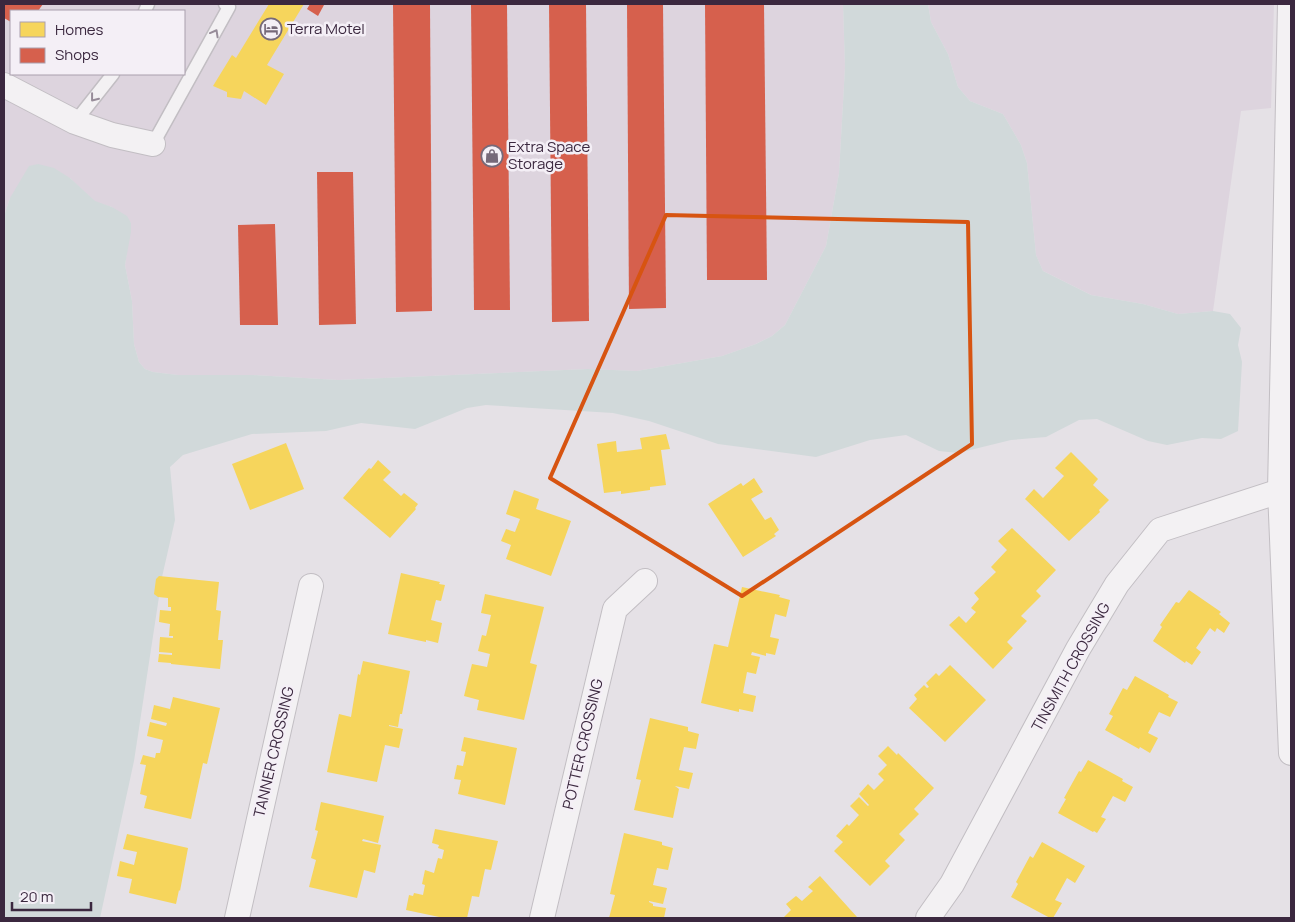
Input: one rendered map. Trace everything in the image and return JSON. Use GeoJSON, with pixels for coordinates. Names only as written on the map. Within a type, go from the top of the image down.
{"type":"FeatureCollection","features":[{"type":"Feature","properties":{"kind":"street"},"geometry":{"type":"LineString","coordinates":[[1290,4],[1280,491],[1291,753]]}},
{"type":"Feature","properties":{"kind":"street"},"geometry":{"type":"LineString","coordinates":[[4,85],[75,122],[112,136],[153,144]]}},
{"type":"Feature","properties":{"kind":"street","name":"TINSMITH CROSSING"},"geometry":{"type":"LineString","coordinates":[[928,918],[952,884],[1078,650],[1118,584],[1160,530],[1280,491]]}},
{"type":"Feature","properties":{"kind":"street","name":"POTTER CROSSING"},"geometry":{"type":"LineString","coordinates":[[542,918],[615,609],[644,580]]}},
{"type":"Feature","properties":{"kind":"street","name":"TANNER CROSSING"},"geometry":{"type":"LineString","coordinates":[[237,918],[311,586]]}},
{"type":"Feature","properties":{"kind":"lane"},"geometry":{"type":"LineString","coordinates":[[153,144],[229,7],[225,4]]}},
{"type":"Feature","properties":{"kind":"lane"},"geometry":{"type":"LineString","coordinates":[[75,122],[112,75]]}},
{"type":"Feature","properties":{"kind":"highlighted area"},"geometry":{"type":"Polygon","coordinates":[[[666,215],[968,222],[972,444],[742,596],[550,478],[666,215]]]}},
{"type":"Feature","properties":{"kind":"shaded area","name":"Extra Space Storage"},"geometry":{"type":"Polygon","coordinates":[[[4,4],[843,4],[845,67],[839,173],[826,246],[785,325],[772,336],[756,344],[722,356],[637,371],[588,369],[338,380],[253,375],[178,375],[153,372],[145,369],[139,362],[134,344],[132,301],[125,265],[131,223],[112,207],[95,202],[70,178],[10,198],[4,216],[4,4]]]}},
{"type":"Feature","properties":{"kind":"shaded area"},"geometry":{"type":"Polygon","coordinates":[[[843,4],[928,4],[931,22],[948,54],[958,87],[970,101],[1003,114],[1021,145],[1027,163],[1036,255],[1043,271],[1091,295],[1143,304],[1178,314],[1213,311],[1230,314],[1241,328],[1238,345],[1242,362],[1238,431],[1221,439],[1202,438],[1167,445],[1148,441],[1097,419],[1079,420],[1046,437],[1011,440],[958,453],[939,451],[906,435],[870,440],[816,457],[718,444],[649,421],[613,413],[486,405],[467,408],[415,429],[361,423],[326,431],[252,434],[183,455],[170,467],[175,520],[162,577],[134,761],[100,918],[4,918],[4,216],[10,198],[29,166],[38,164],[54,168],[70,178],[95,201],[112,207],[127,216],[131,223],[131,232],[125,265],[132,301],[134,344],[139,362],[145,369],[153,372],[178,375],[253,375],[338,380],[588,369],[637,371],[722,356],[756,344],[772,336],[785,325],[826,246],[839,173],[845,67],[843,4]]]}},
{"type":"Feature","properties":{"kind":"shaded area"},"geometry":{"type":"Polygon","coordinates":[[[928,4],[1274,4],[1271,108],[1241,111],[1213,311],[1178,314],[1143,304],[1091,295],[1043,271],[1036,255],[1027,163],[1021,145],[1003,114],[970,101],[958,87],[948,54],[931,22],[928,4]]]}},
{"type":"Feature","properties":{"kind":"building: Homes","name":"Terra Motel"},"geometry":{"type":"Polygon","coordinates":[[[269,4],[304,4],[267,65],[284,74],[266,105],[244,91],[241,99],[227,97],[227,92],[213,86],[232,55],[236,58],[269,4]]]}},
{"type":"Feature","properties":{"kind":"building: Homes"},"geometry":{"type":"Polygon","coordinates":[[[666,434],[670,449],[661,450],[666,485],[650,487],[650,490],[621,494],[621,491],[604,493],[597,444],[616,441],[617,452],[642,449],[640,438],[666,434]]]}},
{"type":"Feature","properties":{"kind":"building: Homes"},"geometry":{"type":"Polygon","coordinates":[[[286,443],[304,489],[250,510],[232,464],[286,443]]]}},
{"type":"Feature","properties":{"kind":"building: Homes"},"geometry":{"type":"Polygon","coordinates":[[[1071,452],[1098,479],[1093,485],[1109,500],[1099,510],[1100,512],[1069,541],[1025,499],[1034,489],[1043,498],[1064,476],[1055,468],[1071,452]]]}},
{"type":"Feature","properties":{"kind":"building: Homes"},"geometry":{"type":"Polygon","coordinates":[[[378,460],[391,472],[383,480],[401,496],[404,493],[418,504],[416,509],[390,538],[343,498],[378,460]]]}},
{"type":"Feature","properties":{"kind":"building: Homes"},"geometry":{"type":"Polygon","coordinates":[[[754,478],[763,492],[751,499],[765,520],[771,517],[779,530],[774,534],[776,536],[743,557],[708,504],[741,483],[743,486],[754,478]]]}},
{"type":"Feature","properties":{"kind":"building: Homes"},"geometry":{"type":"Polygon","coordinates":[[[514,490],[539,499],[536,509],[571,521],[551,576],[506,559],[511,545],[501,541],[506,529],[515,532],[520,519],[506,514],[514,490]]]}},
{"type":"Feature","properties":{"kind":"building: Homes"},"geometry":{"type":"Polygon","coordinates":[[[1012,528],[1056,570],[1036,591],[1041,596],[1021,616],[1027,621],[1007,642],[1013,648],[993,669],[949,625],[959,616],[966,623],[976,612],[971,608],[979,599],[974,593],[996,572],[991,567],[1007,550],[998,541],[1012,528]]]}},
{"type":"Feature","properties":{"kind":"building: Homes"},"geometry":{"type":"Polygon","coordinates":[[[401,573],[440,582],[439,584],[445,585],[441,601],[436,600],[431,620],[442,623],[438,643],[388,634],[401,573]]]}},
{"type":"Feature","properties":{"kind":"building: Homes"},"geometry":{"type":"Polygon","coordinates":[[[159,576],[219,582],[216,610],[221,611],[218,640],[223,640],[220,669],[158,662],[159,654],[172,655],[172,653],[159,652],[160,637],[173,638],[173,636],[169,636],[170,624],[159,622],[160,610],[171,611],[171,607],[168,607],[168,598],[158,597],[154,594],[156,579],[159,576]]]}},
{"type":"Feature","properties":{"kind":"building: Homes"},"geometry":{"type":"Polygon","coordinates":[[[742,587],[780,595],[779,597],[790,600],[786,617],[775,614],[770,637],[779,639],[775,655],[766,653],[766,656],[752,652],[751,655],[760,657],[756,674],[747,672],[743,693],[756,696],[753,712],[739,709],[739,712],[701,703],[714,644],[728,647],[742,587]]]}},
{"type":"Feature","properties":{"kind":"building: Homes"},"geometry":{"type":"Polygon","coordinates":[[[1189,590],[1221,612],[1219,614],[1230,623],[1224,633],[1217,628],[1215,632],[1210,628],[1196,648],[1201,652],[1192,665],[1186,661],[1185,663],[1153,641],[1162,627],[1160,625],[1176,602],[1179,603],[1189,590]]]}},
{"type":"Feature","properties":{"kind":"building: Homes"},"geometry":{"type":"Polygon","coordinates":[[[485,594],[544,607],[530,663],[537,665],[524,720],[477,710],[479,700],[464,696],[472,664],[487,667],[490,654],[478,651],[482,635],[486,636],[491,615],[481,613],[485,594]]]}},
{"type":"Feature","properties":{"kind":"building: Homes"},"geometry":{"type":"Polygon","coordinates":[[[363,661],[410,671],[398,727],[389,725],[403,729],[399,748],[385,745],[377,782],[327,772],[339,714],[351,717],[358,674],[360,675],[363,661]]]}},
{"type":"Feature","properties":{"kind":"building: Homes"},"geometry":{"type":"Polygon","coordinates":[[[950,665],[986,700],[945,742],[909,708],[917,699],[914,695],[924,685],[927,688],[929,687],[926,683],[936,673],[939,676],[950,665]]]}},
{"type":"Feature","properties":{"kind":"building: Homes"},"geometry":{"type":"Polygon","coordinates":[[[1135,676],[1178,702],[1170,717],[1159,712],[1148,733],[1158,738],[1150,753],[1105,730],[1113,716],[1109,714],[1123,688],[1127,690],[1135,676]]]}},
{"type":"Feature","properties":{"kind":"building: Homes"},"geometry":{"type":"Polygon","coordinates":[[[173,697],[220,708],[207,764],[203,763],[191,819],[144,808],[147,796],[140,794],[146,765],[140,764],[143,755],[155,758],[156,753],[160,753],[163,740],[147,736],[150,722],[166,726],[167,723],[151,719],[154,705],[170,709],[173,697]]]}},
{"type":"Feature","properties":{"kind":"building: Homes"},"geometry":{"type":"Polygon","coordinates":[[[650,718],[688,727],[688,731],[699,734],[696,749],[684,747],[679,770],[693,773],[689,789],[675,786],[679,789],[673,818],[634,810],[641,780],[636,779],[650,718]]]}},
{"type":"Feature","properties":{"kind":"building: Homes"},"geometry":{"type":"Polygon","coordinates":[[[464,737],[517,748],[505,805],[458,794],[461,780],[454,779],[457,765],[463,766],[466,752],[461,751],[464,737]]]}},
{"type":"Feature","properties":{"kind":"building: Homes"},"geometry":{"type":"Polygon","coordinates":[[[888,746],[897,755],[898,753],[934,788],[914,809],[919,814],[899,834],[905,840],[885,861],[890,866],[870,886],[834,851],[843,842],[836,836],[859,815],[850,806],[859,797],[868,806],[859,794],[868,784],[874,790],[884,780],[878,774],[887,765],[878,756],[888,746]]]}},
{"type":"Feature","properties":{"kind":"building: Homes"},"geometry":{"type":"Polygon","coordinates":[[[1088,760],[1123,779],[1122,781],[1133,787],[1125,802],[1113,796],[1101,817],[1106,819],[1097,833],[1058,813],[1079,771],[1081,772],[1088,760]]]}},
{"type":"Feature","properties":{"kind":"building: Homes"},"geometry":{"type":"Polygon","coordinates":[[[321,802],[384,816],[378,843],[363,839],[362,841],[381,845],[375,873],[364,870],[357,898],[309,887],[316,860],[311,858],[318,831],[315,830],[321,802]]]}},
{"type":"Feature","properties":{"kind":"building: Homes"},"geometry":{"type":"Polygon","coordinates":[[[435,829],[498,841],[491,870],[485,869],[479,897],[472,896],[467,918],[444,918],[406,910],[409,895],[413,896],[414,893],[423,895],[425,885],[422,884],[425,870],[434,873],[438,858],[442,859],[444,850],[438,848],[439,845],[432,843],[435,829]]]}},
{"type":"Feature","properties":{"kind":"building: Homes"},"geometry":{"type":"Polygon","coordinates":[[[624,833],[662,842],[662,845],[673,848],[668,870],[657,868],[653,885],[667,888],[663,904],[649,901],[653,906],[666,908],[664,918],[609,918],[615,895],[610,894],[624,833]]]}},
{"type":"Feature","properties":{"kind":"building: Homes"},"geometry":{"type":"Polygon","coordinates":[[[127,834],[188,848],[176,904],[129,893],[132,879],[117,876],[120,861],[134,865],[137,852],[123,849],[127,834]]]}},
{"type":"Feature","properties":{"kind":"building: Homes"},"geometry":{"type":"Polygon","coordinates":[[[1042,842],[1085,866],[1075,883],[1067,878],[1055,900],[1062,903],[1053,918],[1011,897],[1018,884],[1016,882],[1030,856],[1033,858],[1042,842]]]}},
{"type":"Feature","properties":{"kind":"building: Homes"},"geometry":{"type":"Polygon","coordinates":[[[820,876],[857,917],[783,918],[791,910],[786,904],[796,896],[802,901],[813,891],[808,887],[820,876]]]}},
{"type":"Feature","properties":{"kind":"building: Shops"},"geometry":{"type":"Polygon","coordinates":[[[4,4],[43,4],[39,10],[10,10],[10,21],[4,18],[4,4]]]}},
{"type":"Feature","properties":{"kind":"building: Shops"},"geometry":{"type":"Polygon","coordinates":[[[310,4],[324,5],[318,16],[307,9],[310,4]]]}},
{"type":"Feature","properties":{"kind":"building: Shops"},"geometry":{"type":"Polygon","coordinates":[[[393,4],[430,4],[432,311],[396,312],[393,4]]]}},
{"type":"Feature","properties":{"kind":"building: Shops"},"geometry":{"type":"Polygon","coordinates":[[[471,4],[507,4],[510,310],[474,310],[471,4]]]}},
{"type":"Feature","properties":{"kind":"building: Shops"},"geometry":{"type":"Polygon","coordinates":[[[549,4],[586,4],[589,321],[552,322],[549,4]]]}},
{"type":"Feature","properties":{"kind":"building: Shops"},"geometry":{"type":"Polygon","coordinates":[[[627,4],[663,4],[666,308],[629,309],[627,4]]]}},
{"type":"Feature","properties":{"kind":"building: Shops"},"geometry":{"type":"Polygon","coordinates":[[[705,4],[764,4],[767,280],[707,280],[705,4]]]}},
{"type":"Feature","properties":{"kind":"building: Shops"},"geometry":{"type":"Polygon","coordinates":[[[317,172],[353,172],[356,324],[319,325],[317,172]]]}},
{"type":"Feature","properties":{"kind":"building: Shops"},"geometry":{"type":"Polygon","coordinates":[[[275,224],[278,325],[240,325],[238,225],[275,224]]]}},
{"type":"Feature","properties":{"kind":"place","name":"Terra Motel"},"geometry":{"type":"Point","coordinates":[271,29]}},
{"type":"Feature","properties":{"kind":"place","name":"Extra Space Storage"},"geometry":{"type":"Point","coordinates":[492,156]}}]}
